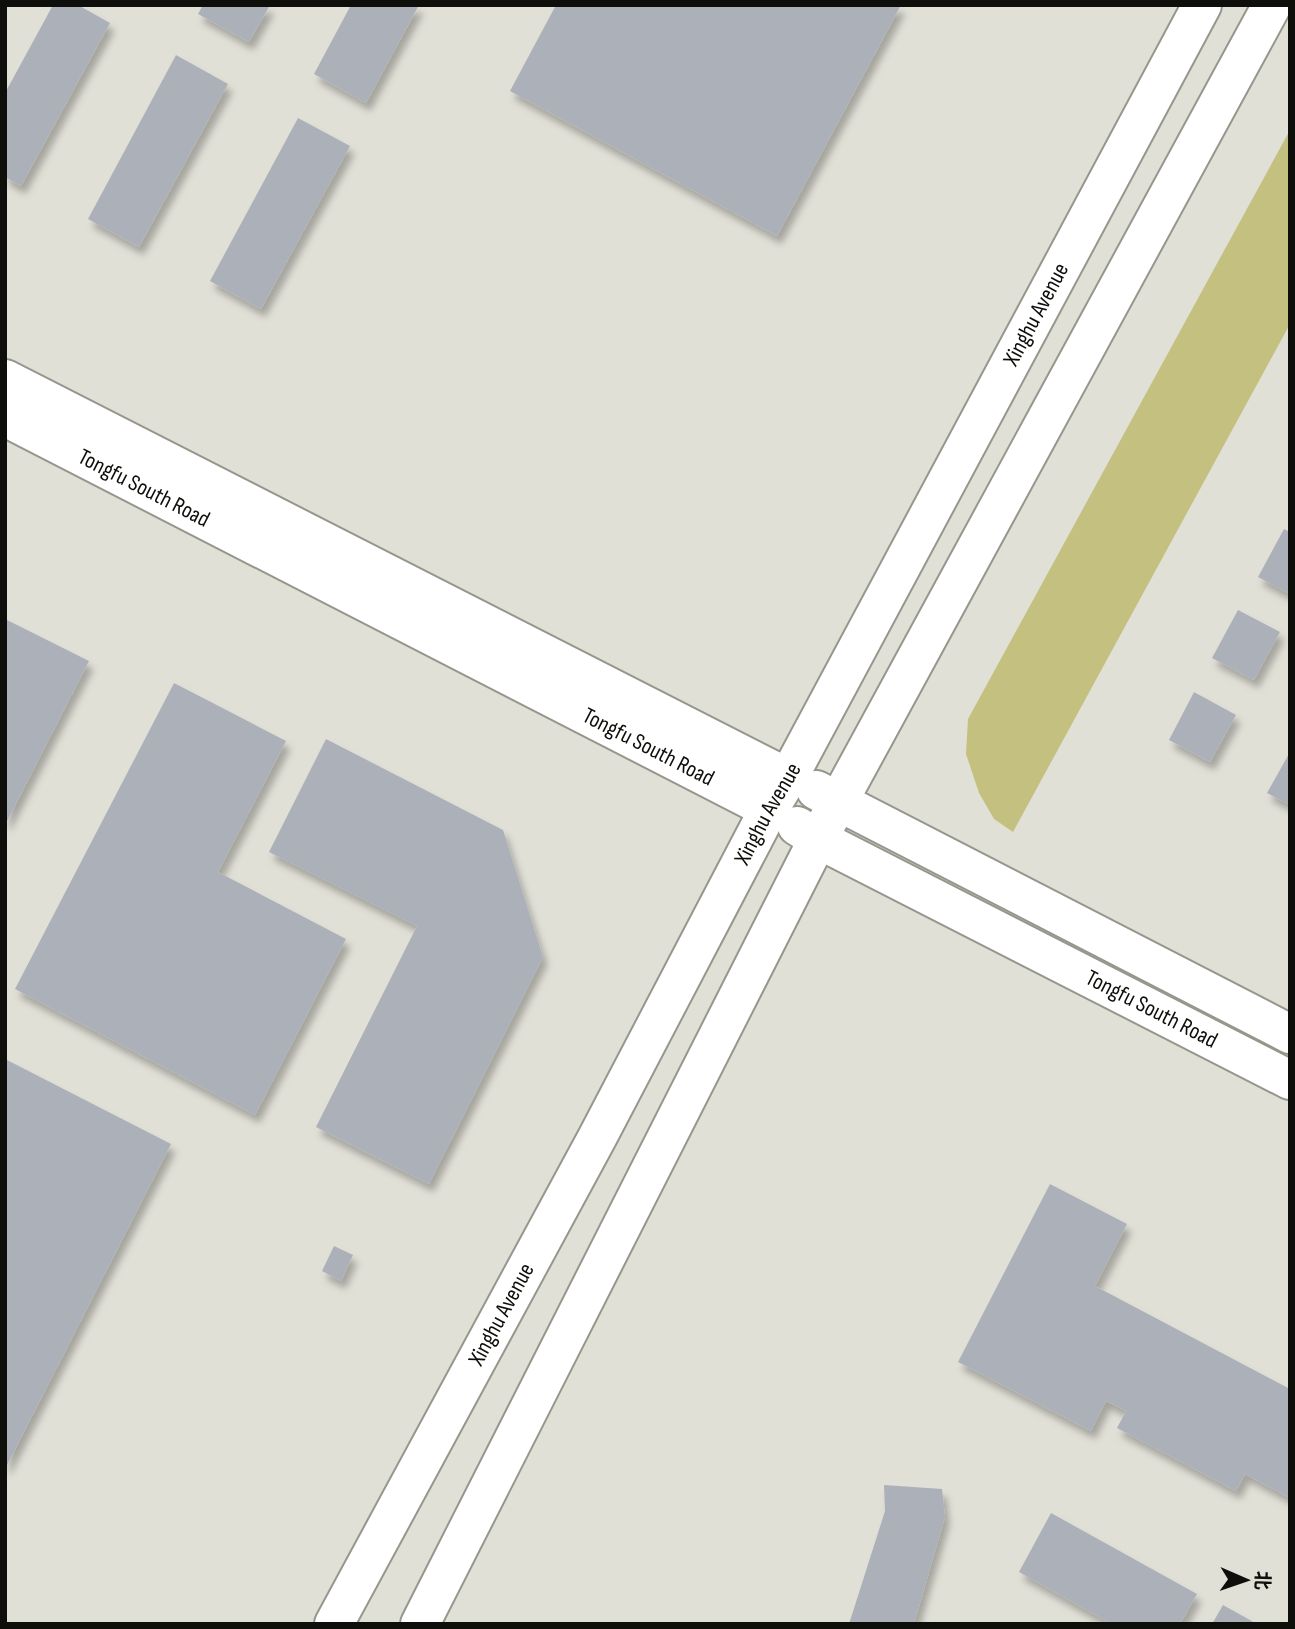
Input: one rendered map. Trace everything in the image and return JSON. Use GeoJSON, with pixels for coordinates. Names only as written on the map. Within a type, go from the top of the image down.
{"type":"FeatureCollection","features":[{"type":"Feature","properties":{"kind":"main road","name":"Xinghu Avenue"},"geometry":{"type":"LineString","coordinates":[[334,1624],[592,1149],[1202,5]]}},
{"type":"Feature","properties":{"kind":"main road"},"geometry":{"type":"LineString","coordinates":[[420,1624],[838,800],[1272,5]]}},
{"type":"Feature","properties":{"kind":"main road","name":"Tongfu South Road"},"geometry":{"type":"LineString","coordinates":[[5,379],[779,794],[818,839],[1290,1080]]}},
{"type":"Feature","properties":{"kind":"main road","name":"Tongfu South Road"},"geometry":{"type":"LineString","coordinates":[[5,417],[779,794],[838,800],[1290,1034]]}},
{"type":"Feature","properties":{"kind":"shaded area"},"geometry":{"type":"Polygon","coordinates":[[[1290,130],[1290,324],[1013,832],[994,819],[979,793],[966,754],[968,719],[1290,130]]]}},
{"type":"Feature","properties":{"kind":"building"},"geometry":{"type":"Polygon","coordinates":[[[53,5],[78,5],[110,23],[21,186],[5,177],[5,93],[53,5]]]}},
{"type":"Feature","properties":{"kind":"building"},"geometry":{"type":"Polygon","coordinates":[[[203,5],[270,5],[249,42],[198,14],[203,5]]]}},
{"type":"Feature","properties":{"kind":"building"},"geometry":{"type":"Polygon","coordinates":[[[351,5],[419,5],[366,103],[314,74],[351,5]]]}},
{"type":"Feature","properties":{"kind":"building"},"geometry":{"type":"Polygon","coordinates":[[[556,5],[901,5],[777,236],[510,91],[556,5]]]}},
{"type":"Feature","properties":{"kind":"building"},"geometry":{"type":"Polygon","coordinates":[[[176,55],[228,84],[139,247],[88,219],[176,55]]]}},
{"type":"Feature","properties":{"kind":"building"},"geometry":{"type":"Polygon","coordinates":[[[298,118],[350,146],[261,309],[210,281],[298,118]]]}},
{"type":"Feature","properties":{"kind":"building"},"geometry":{"type":"Polygon","coordinates":[[[1284,529],[1290,532],[1290,594],[1258,577],[1284,529]]]}},
{"type":"Feature","properties":{"kind":"building"},"geometry":{"type":"Polygon","coordinates":[[[1238,610],[1280,632],[1254,680],[1212,658],[1238,610]]]}},
{"type":"Feature","properties":{"kind":"building"},"geometry":{"type":"Polygon","coordinates":[[[5,619],[89,661],[5,825],[5,619]]]}},
{"type":"Feature","properties":{"kind":"building"},"geometry":{"type":"Polygon","coordinates":[[[174,683],[286,741],[218,872],[346,939],[255,1115],[15,989],[174,683]]]}},
{"type":"Feature","properties":{"kind":"building"},"geometry":{"type":"Polygon","coordinates":[[[1194,692],[1236,715],[1210,762],[1169,740],[1194,692]]]}},
{"type":"Feature","properties":{"kind":"building"},"geometry":{"type":"Polygon","coordinates":[[[326,739],[503,830],[543,957],[429,1184],[316,1127],[417,926],[269,852],[326,739]]]}},
{"type":"Feature","properties":{"kind":"building"},"geometry":{"type":"Polygon","coordinates":[[[1290,752],[1290,805],[1267,793],[1290,752]]]}},
{"type":"Feature","properties":{"kind":"building"},"geometry":{"type":"Polygon","coordinates":[[[5,1059],[171,1144],[5,1469],[5,1059]]]}},
{"type":"Feature","properties":{"kind":"building"},"geometry":{"type":"Polygon","coordinates":[[[1050,1184],[1127,1224],[1095,1286],[1290,1389],[1290,1498],[1245,1474],[1236,1491],[1117,1428],[1126,1411],[1106,1401],[1091,1431],[958,1362],[1050,1184]]]}},
{"type":"Feature","properties":{"kind":"building"},"geometry":{"type":"Polygon","coordinates":[[[334,1246],[353,1255],[341,1281],[322,1271],[334,1246]]]}},
{"type":"Feature","properties":{"kind":"building"},"geometry":{"type":"Polygon","coordinates":[[[884,1485],[942,1489],[945,1517],[914,1624],[849,1624],[885,1511],[884,1485]]]}},
{"type":"Feature","properties":{"kind":"building"},"geometry":{"type":"Polygon","coordinates":[[[1051,1513],[1197,1594],[1180,1624],[1112,1624],[1019,1572],[1051,1513]]]}},
{"type":"Feature","properties":{"kind":"building"},"geometry":{"type":"Polygon","coordinates":[[[1223,1605],[1257,1624],[1212,1624],[1223,1605]]]}}]}
